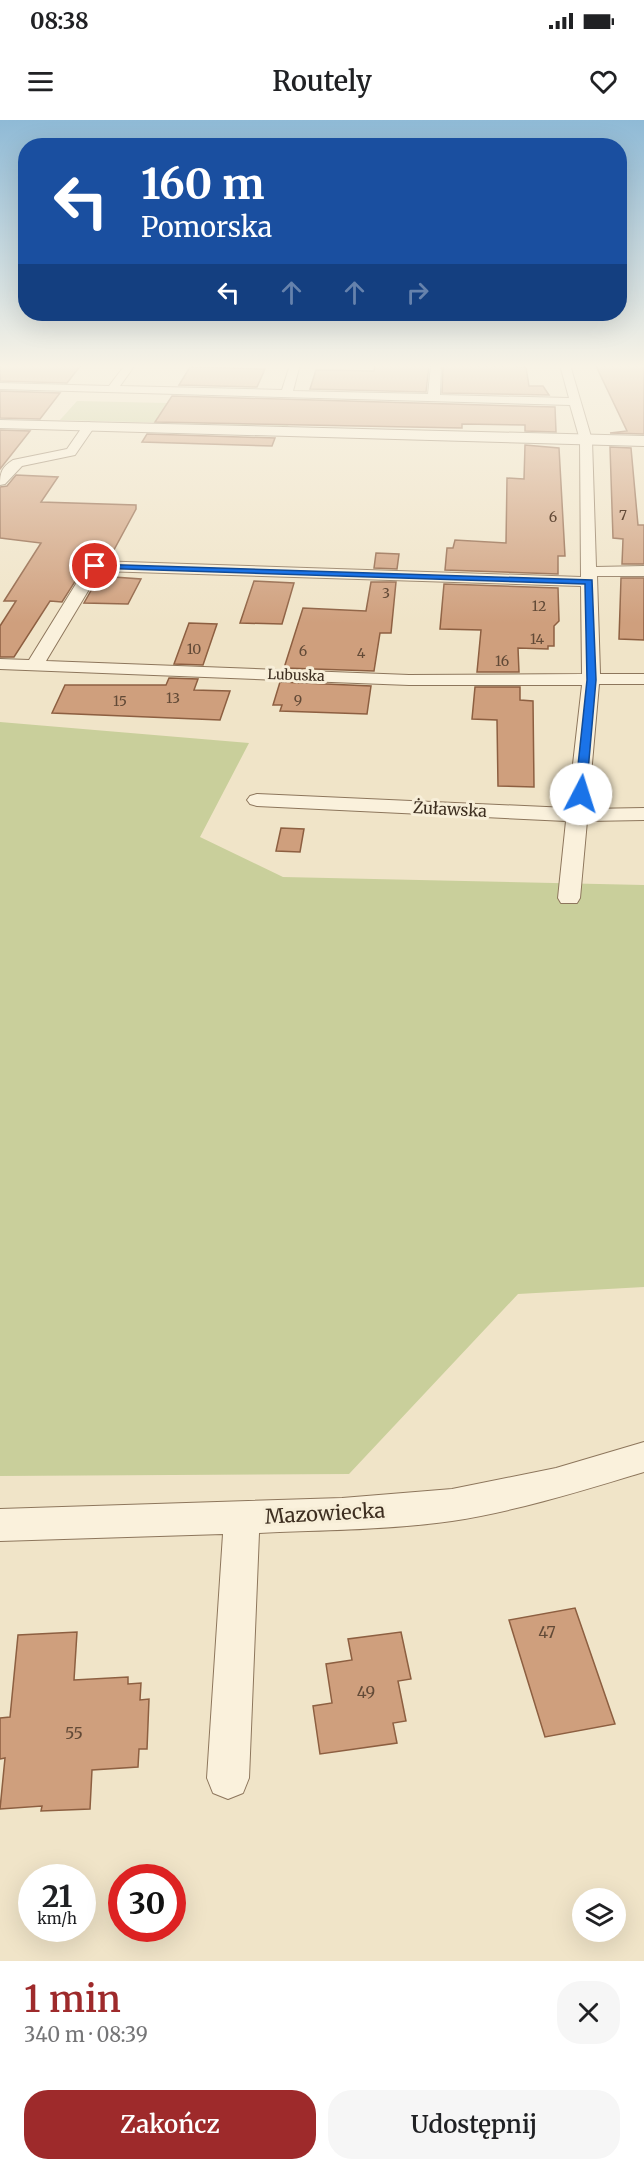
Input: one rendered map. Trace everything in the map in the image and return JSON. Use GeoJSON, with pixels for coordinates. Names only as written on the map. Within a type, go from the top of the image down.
{"type":"FeatureCollection","features":[{"type":"Feature","properties":{"kind":"street"},"geometry":{"type":"LineString","coordinates":[[0,481],[11,467],[18,463],[72,451]]}},
{"type":"Feature","properties":{"kind":"street"},"geometry":{"type":"LineString","coordinates":[[568,898],[579,815],[591,680],[586,451]]}},
{"type":"Feature","properties":{"kind":"street"},"geometry":{"type":"LineString","coordinates":[[35,665],[95,566],[589,577],[644,571]]}},
{"type":"Feature","properties":{"kind":"street","name":"Lubuska"},"geometry":{"type":"LineString","coordinates":[[0,664],[420,680],[644,679]]}},
{"type":"Feature","properties":{"kind":"street","name":"Żuławska"},"geometry":{"type":"LineString","coordinates":[[257,800],[579,815],[644,814]]}},
{"type":"Feature","properties":{"kind":"street","name":"Mazowiecka"},"geometry":{"type":"LineString","coordinates":[[0,1525],[342,1514],[452,1505],[640,1466]]}},
{"type":"Feature","properties":{"kind":"street"},"geometry":{"type":"LineString","coordinates":[[228,1778],[242,1517]]}},
{"type":"Feature","properties":{"kind":"green space"},"geometry":{"type":"Polygon","coordinates":[[[0,722],[249,743],[200,837],[283,877],[644,885],[644,1287],[518,1294],[349,1474],[0,1476],[0,722]]]}},
{"type":"Feature","properties":{"kind":"building"},"geometry":{"type":"Polygon","coordinates":[[[0,451],[14,451],[0,469],[0,451]]]}},
{"type":"Feature","properties":{"kind":"building"},"geometry":{"type":"Polygon","coordinates":[[[525,451],[559,451],[565,556],[558,556],[558,574],[445,570],[447,548],[453,548],[455,540],[506,543],[507,478],[524,479],[525,451]]]}},
{"type":"Feature","properties":{"kind":"building"},"geometry":{"type":"Polygon","coordinates":[[[610,451],[631,451],[638,525],[644,525],[644,564],[622,564],[623,539],[613,538],[610,451]]]}},
{"type":"Feature","properties":{"kind":"building"},"geometry":{"type":"Polygon","coordinates":[[[16,475],[58,477],[41,502],[136,505],[136,509],[109,559],[95,559],[86,564],[62,602],[50,601],[14,657],[0,657],[0,626],[16,601],[4,601],[41,543],[0,538],[0,487],[7,486],[16,475]]]}},
{"type":"Feature","properties":{"kind":"building"},"geometry":{"type":"Polygon","coordinates":[[[376,553],[399,554],[397,569],[374,568],[376,553]]]}},
{"type":"Feature","properties":{"kind":"building"},"geometry":{"type":"Polygon","coordinates":[[[101,573],[100,576],[141,579],[128,604],[84,603],[101,573]]]}},
{"type":"Feature","properties":{"kind":"building"},"geometry":{"type":"Polygon","coordinates":[[[621,578],[644,578],[644,640],[619,639],[621,578]]]}},
{"type":"Feature","properties":{"kind":"building"},"geometry":{"type":"Polygon","coordinates":[[[254,581],[294,583],[282,624],[240,623],[254,581]]]}},
{"type":"Feature","properties":{"kind":"building"},"geometry":{"type":"Polygon","coordinates":[[[371,582],[396,582],[391,633],[380,633],[374,671],[284,668],[303,608],[366,611],[371,582]]]}},
{"type":"Feature","properties":{"kind":"building"},"geometry":{"type":"Polygon","coordinates":[[[444,584],[558,588],[559,621],[554,626],[554,646],[548,646],[548,649],[518,648],[519,672],[477,672],[481,630],[440,629],[444,584]]]}},
{"type":"Feature","properties":{"kind":"building"},"geometry":{"type":"Polygon","coordinates":[[[189,623],[217,624],[203,665],[174,664],[189,623]]]}},
{"type":"Feature","properties":{"kind":"building"},"geometry":{"type":"Polygon","coordinates":[[[169,678],[198,679],[194,690],[230,691],[220,720],[52,713],[65,685],[166,685],[169,678]]]}},
{"type":"Feature","properties":{"kind":"building"},"geometry":{"type":"Polygon","coordinates":[[[280,682],[371,686],[367,714],[280,711],[282,705],[273,705],[280,682]]]}},
{"type":"Feature","properties":{"kind":"building"},"geometry":{"type":"Polygon","coordinates":[[[475,687],[520,687],[520,700],[533,701],[534,787],[498,786],[497,720],[472,719],[475,687]]]}},
{"type":"Feature","properties":{"kind":"building"},"geometry":{"type":"Polygon","coordinates":[[[281,828],[304,829],[300,852],[276,851],[281,828]]]}},
{"type":"Feature","properties":{"kind":"building"},"geometry":{"type":"Polygon","coordinates":[[[575,1608],[615,1724],[545,1737],[509,1620],[575,1608]]]}},
{"type":"Feature","properties":{"kind":"building"},"geometry":{"type":"Polygon","coordinates":[[[77,1632],[74,1680],[128,1677],[128,1684],[141,1683],[140,1700],[149,1699],[147,1749],[139,1749],[138,1767],[92,1770],[90,1809],[41,1811],[42,1806],[0,1809],[5,1758],[0,1759],[0,1718],[10,1717],[18,1635],[77,1632]]]}},
{"type":"Feature","properties":{"kind":"building"},"geometry":{"type":"Polygon","coordinates":[[[401,1632],[411,1679],[398,1681],[406,1721],[393,1723],[397,1743],[320,1754],[313,1706],[332,1703],[326,1664],[352,1660],[348,1639],[401,1632]]]}},
{"type":"Feature","properties":{"kind":"route"},"geometry":{"type":"LineString","coordinates":[[95,566],[589,582],[591,680],[581,794]]}}]}
